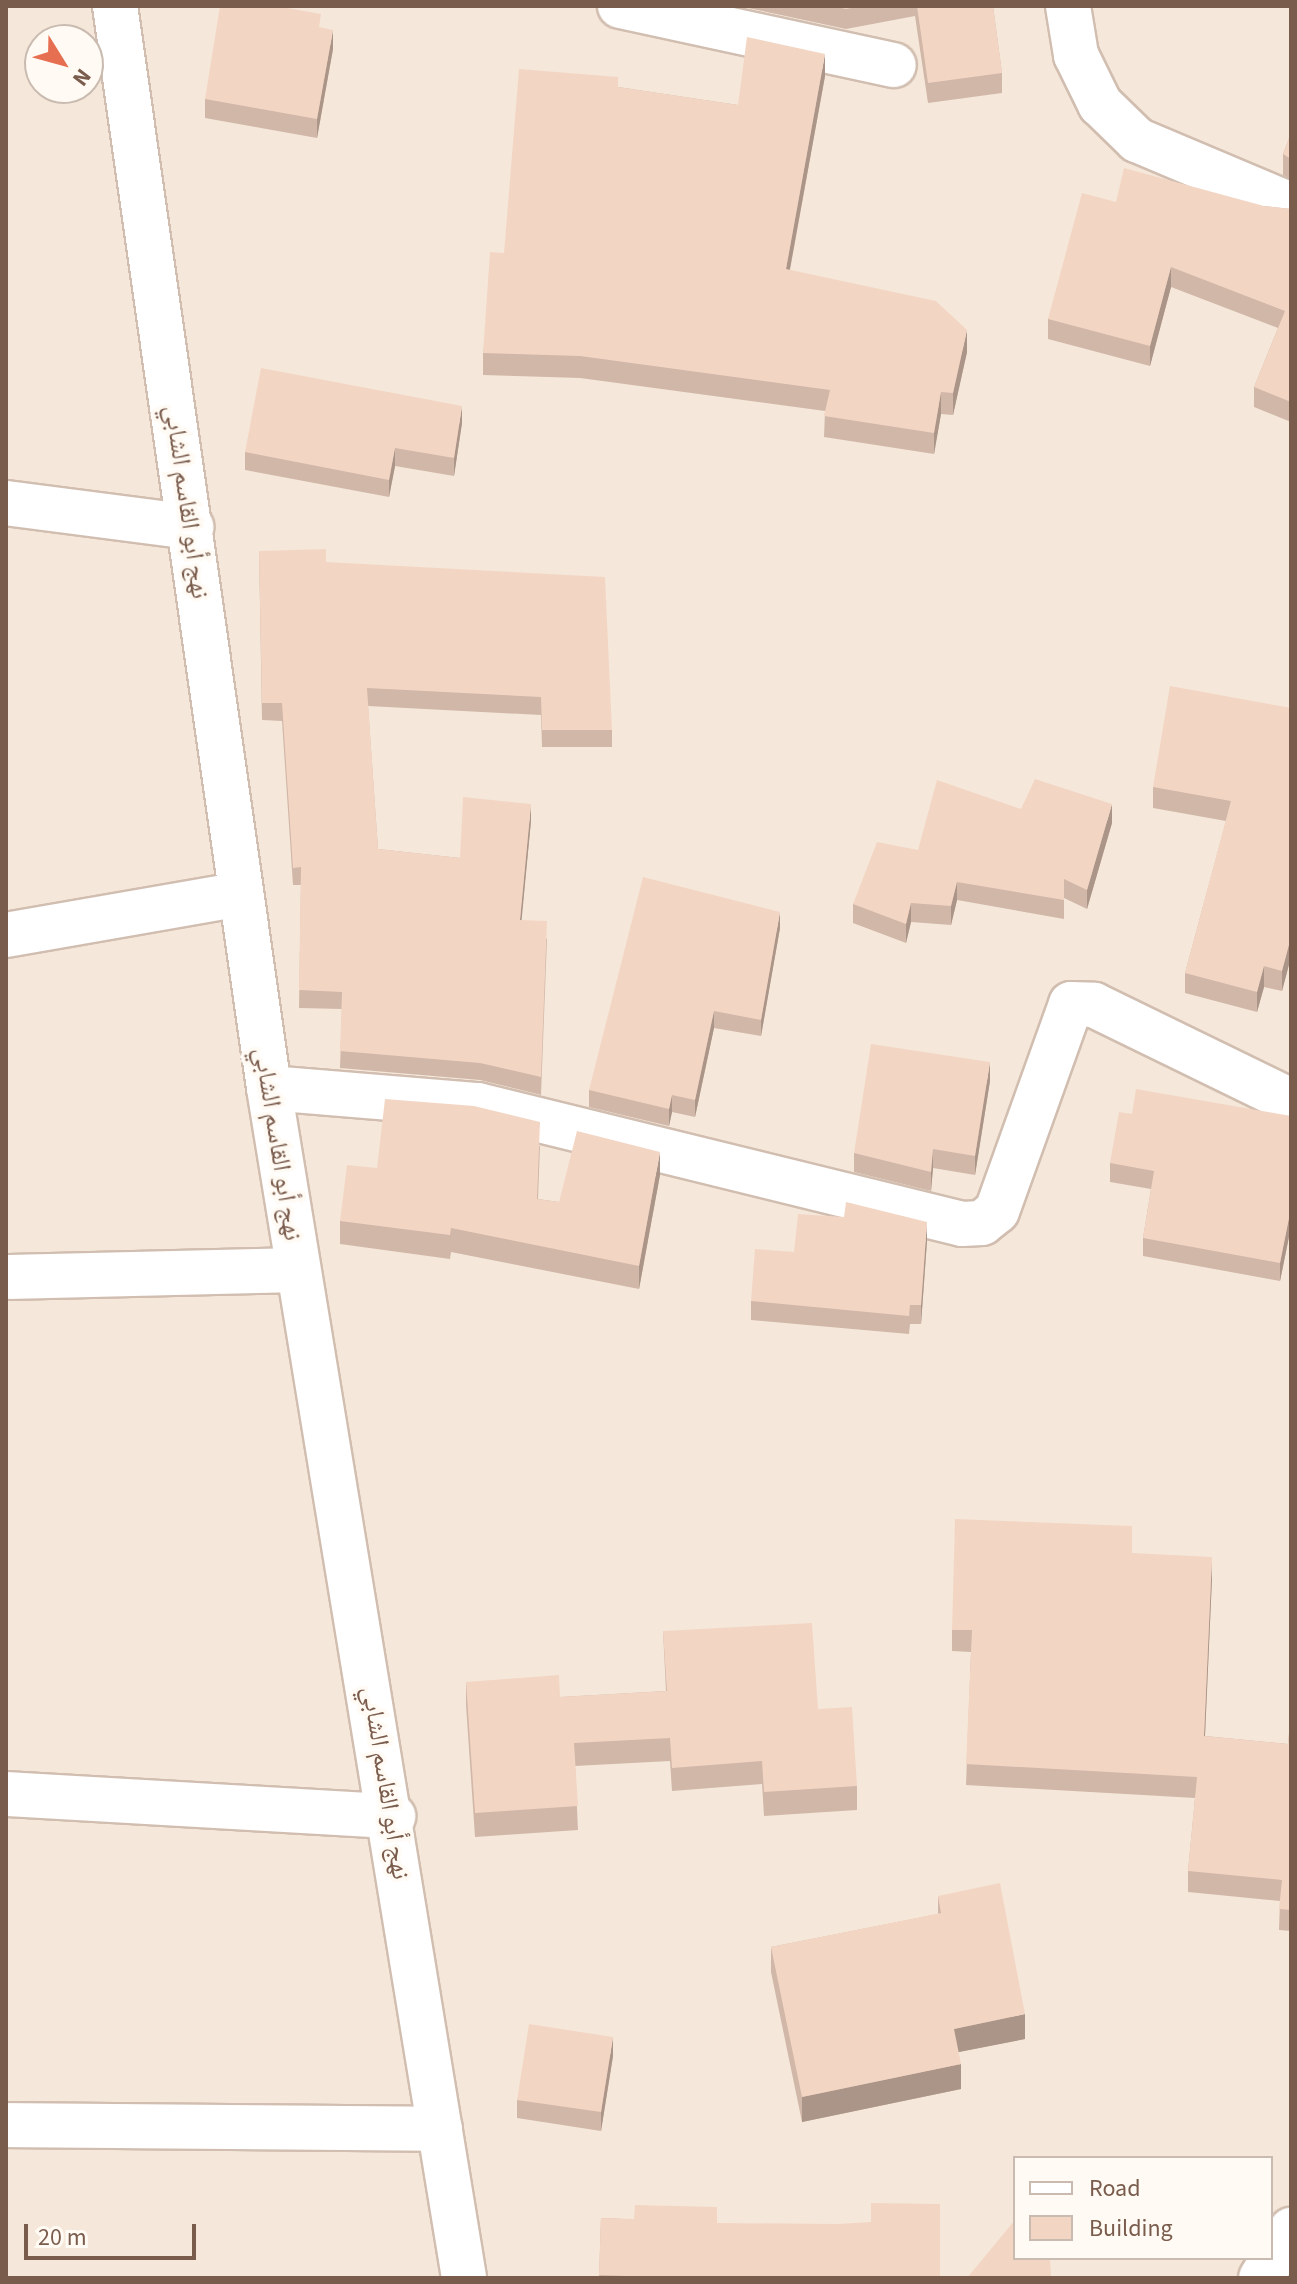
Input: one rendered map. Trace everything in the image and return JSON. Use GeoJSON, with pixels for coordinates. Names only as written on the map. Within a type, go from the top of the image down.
{"type":"FeatureCollection","features":[{"type":"Feature","properties":{"kind":"street","name":"نهج أبو القاسم الشابي"},"geometry":{"type":"LineString","coordinates":[[115,6],[269,1088],[393,1816],[464,2278]]}},
{"type":"Feature","properties":{"kind":"street"},"geometry":{"type":"LineString","coordinates":[[620,6],[894,65]]}},
{"type":"Feature","properties":{"kind":"street"},"geometry":{"type":"LineString","coordinates":[[1068,6],[1076,55],[1100,104],[1137,140],[1291,205]]}},
{"type":"Feature","properties":{"kind":"street"},"geometry":{"type":"LineString","coordinates":[[6,503],[191,527]]}},
{"type":"Feature","properties":{"kind":"street"},"geometry":{"type":"LineString","coordinates":[[6,935],[240,894]]}},
{"type":"Feature","properties":{"kind":"street"},"geometry":{"type":"LineString","coordinates":[[269,1088],[478,1105],[962,1224],[982,1223],[997,1211],[1071,1004],[1094,1005],[1291,1101]]}},
{"type":"Feature","properties":{"kind":"street"},"geometry":{"type":"LineString","coordinates":[[10,1277],[298,1270]]}},
{"type":"Feature","properties":{"kind":"street"},"geometry":{"type":"LineString","coordinates":[[6,1794],[393,1816]]}},
{"type":"Feature","properties":{"kind":"street"},"geometry":{"type":"LineString","coordinates":[[6,2125],[440,2129]]}},
{"type":"Feature","properties":{"kind":"street"},"geometry":{"type":"LineString","coordinates":[[1273,2259],[1291,2230]]}},
{"type":"Feature","properties":{"kind":"street"},"geometry":{"type":"LineString","coordinates":[[1261,2278],[1272,2260]]}},
{"type":"Feature","properties":{"kind":"shaded area"},"geometry":{"type":"Polygon","coordinates":[[[6,6],[1291,6],[1291,2278],[6,2278],[6,6]]]}},
{"type":"Feature","properties":{"kind":"building"},"geometry":{"type":"Polygon","coordinates":[[[220,6],[276,6],[321,14],[319,27],[333,30],[317,119],[205,99],[220,6]]]}},
{"type":"Feature","properties":{"kind":"building"},"geometry":{"type":"Polygon","coordinates":[[[832,6],[862,6],[846,9],[832,6]]]}},
{"type":"Feature","properties":{"kind":"building"},"geometry":{"type":"Polygon","coordinates":[[[917,6],[993,6],[1002,73],[928,83],[917,6]]]}},
{"type":"Feature","properties":{"kind":"building"},"geometry":{"type":"Polygon","coordinates":[[[747,37],[825,54],[786,269],[936,301],[967,330],[953,393],[941,392],[934,433],[824,416],[830,390],[580,356],[483,353],[490,252],[504,253],[519,69],[618,77],[618,87],[738,105],[747,37]]]}},
{"type":"Feature","properties":{"kind":"building"},"geometry":{"type":"Polygon","coordinates":[[[1291,133],[1291,159],[1283,154],[1291,133]]]}},
{"type":"Feature","properties":{"kind":"building"},"geometry":{"type":"Polygon","coordinates":[[[1124,168],[1264,206],[1291,209],[1291,402],[1254,387],[1285,311],[1171,267],[1150,346],[1048,319],[1082,193],[1116,202],[1124,168]]]}},
{"type":"Feature","properties":{"kind":"building"},"geometry":{"type":"Polygon","coordinates":[[[261,368],[462,406],[454,458],[395,448],[389,480],[245,452],[261,368]]]}},
{"type":"Feature","properties":{"kind":"building"},"geometry":{"type":"Polygon","coordinates":[[[326,549],[326,562],[605,577],[612,730],[542,730],[541,697],[367,688],[378,849],[460,858],[463,797],[531,804],[520,920],[547,921],[541,1077],[480,1063],[340,1051],[342,992],[299,990],[301,867],[293,868],[282,703],[262,703],[259,551],[326,549]]]}},
{"type":"Feature","properties":{"kind":"building"},"geometry":{"type":"Polygon","coordinates":[[[1170,686],[1291,708],[1291,937],[1282,971],[1264,966],[1257,992],[1185,973],[1231,801],[1153,787],[1170,686]]]}},
{"type":"Feature","properties":{"kind":"building"},"geometry":{"type":"Polygon","coordinates":[[[1035,779],[1112,804],[1087,890],[1064,879],[1064,900],[957,882],[951,906],[911,903],[906,924],[853,904],[877,842],[918,850],[937,780],[1021,809],[1035,779]]]}},
{"type":"Feature","properties":{"kind":"building"},"geometry":{"type":"Polygon","coordinates":[[[643,877],[780,912],[761,1020],[714,1011],[695,1100],[672,1095],[669,1109],[589,1090],[643,877]]]}},
{"type":"Feature","properties":{"kind":"building"},"geometry":{"type":"Polygon","coordinates":[[[871,1044],[990,1062],[975,1156],[933,1149],[931,1172],[854,1153],[871,1044]]]}},
{"type":"Feature","properties":{"kind":"building"},"geometry":{"type":"Polygon","coordinates":[[[1136,1089],[1291,1116],[1291,1208],[1280,1263],[1143,1238],[1154,1171],[1110,1163],[1119,1112],[1132,1114],[1136,1089]]]}},
{"type":"Feature","properties":{"kind":"building"},"geometry":{"type":"Polygon","coordinates":[[[385,1099],[474,1106],[540,1122],[537,1199],[559,1202],[577,1131],[660,1152],[639,1266],[451,1228],[450,1235],[340,1221],[347,1165],[377,1168],[385,1099]]]}},
{"type":"Feature","properties":{"kind":"building"},"geometry":{"type":"Polygon","coordinates":[[[846,1202],[927,1222],[921,1305],[910,1305],[909,1316],[751,1301],[755,1249],[794,1252],[798,1214],[844,1217],[846,1202]]]}},
{"type":"Feature","properties":{"kind":"building"},"geometry":{"type":"Polygon","coordinates":[[[955,1519],[1132,1526],[1132,1553],[1212,1557],[1204,1736],[1288,1744],[1291,1711],[1291,1910],[1279,1909],[1282,1880],[1188,1871],[1197,1777],[966,1764],[972,1630],[952,1630],[955,1519]]]}},
{"type":"Feature","properties":{"kind":"building"},"geometry":{"type":"Polygon","coordinates":[[[812,1623],[818,1709],[852,1707],[857,1786],[764,1792],[762,1761],[672,1768],[670,1738],[574,1743],[578,1806],[475,1813],[466,1682],[559,1675],[560,1697],[667,1691],[663,1631],[812,1623]]]}},
{"type":"Feature","properties":{"kind":"building"},"geometry":{"type":"Polygon","coordinates":[[[1000,1883],[1025,2014],[954,2029],[961,2064],[802,2097],[771,1947],[941,1913],[938,1896],[1000,1883]]]}},
{"type":"Feature","properties":{"kind":"building"},"geometry":{"type":"Polygon","coordinates":[[[529,2024],[613,2037],[601,2112],[517,2100],[529,2024]]]}},
{"type":"Feature","properties":{"kind":"building"},"geometry":{"type":"Polygon","coordinates":[[[871,2203],[940,2204],[940,2278],[627,2278],[599,2275],[601,2218],[634,2219],[635,2205],[717,2207],[717,2223],[838,2224],[871,2222],[871,2203]]]}},
{"type":"Feature","properties":{"kind":"building"},"geometry":{"type":"Polygon","coordinates":[[[1013,2222],[1013,2260],[1050,2260],[1051,2276],[1065,2278],[967,2278],[1013,2222]]]}}]}
